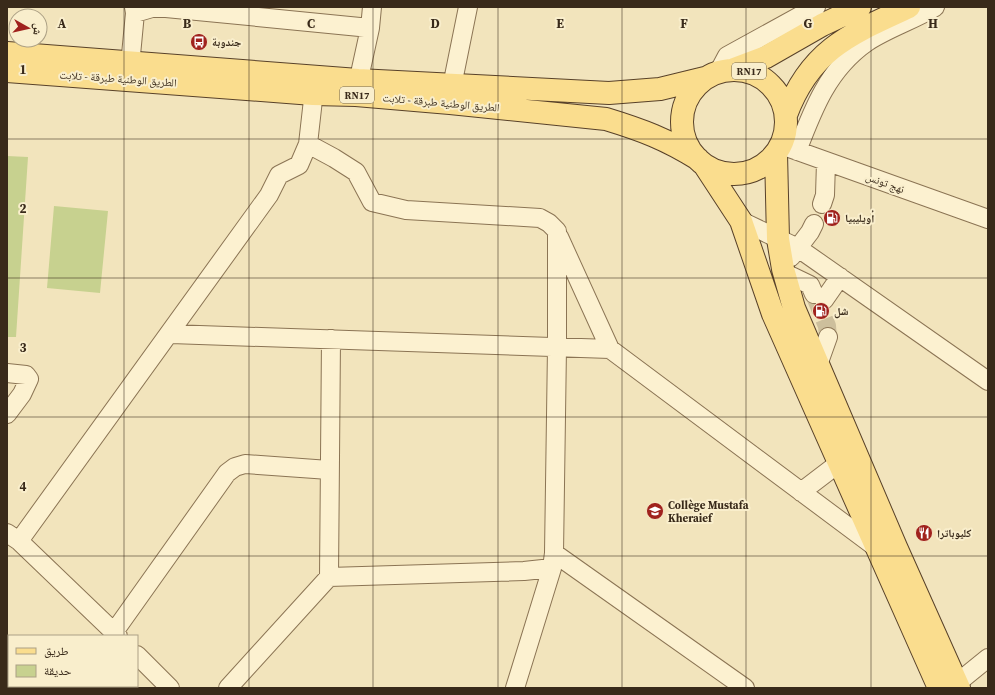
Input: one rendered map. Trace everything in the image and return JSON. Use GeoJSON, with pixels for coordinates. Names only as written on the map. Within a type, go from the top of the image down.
{"type":"FeatureCollection","features":[{"type":"Feature","properties":{"kind":"main road","name":"الطريق الوطنية طبرقة - تلابت"},"geometry":{"type":"LineString","coordinates":[[357,88],[452,86],[609,93],[660,89],[719,73],[766,57],[822,25],[860,7]]}},
{"type":"Feature","properties":{"kind":"main road","name":"RN17"},"geometry":{"type":"LineString","coordinates":[[786,115],[802,80],[816,63],[836,46],[859,30],[909,7]]}},
{"type":"Feature","properties":{"kind":"main road","name":"الطريق الوطنية طبرقة - تلابت"},"geometry":{"type":"LineString","coordinates":[[7,53],[130,71],[357,88],[606,119],[641,129],[672,143],[701,163]]}},
{"type":"Feature","properties":{"kind":"main road","name":"الطريق الوطنية طبرقة - تلابت"},"geometry":{"type":"LineString","coordinates":[[7,72],[130,71]]}},
{"type":"Feature","properties":{"kind":"main road","name":"RN17"},"geometry":{"type":"LineString","coordinates":[[749,71],[763,78],[774,88],[782,100],[786,115],[785,150],[751,172],[735,174],[719,172],[701,163],[688,147],[683,132],[682,117],[686,102],[694,88],[719,73],[749,71]]}},
{"type":"Feature","properties":{"kind":"main road"},"geometry":{"type":"LineString","coordinates":[[606,119],[609,93]]}},
{"type":"Feature","properties":{"kind":"main road"},"geometry":{"type":"LineString","coordinates":[[785,150],[778,239],[783,271],[809,369],[839,463],[885,547]]}},
{"type":"Feature","properties":{"kind":"main road"},"geometry":{"type":"LineString","coordinates":[[701,163],[741,221],[773,314],[809,369],[885,547],[952,687]]}},
{"type":"Feature","properties":{"kind":"street"},"geometry":{"type":"LineString","coordinates":[[357,88],[370,28],[372,7]]}},
{"type":"Feature","properties":{"kind":"street"},"geometry":{"type":"LineString","coordinates":[[452,86],[468,7]]}},
{"type":"Feature","properties":{"kind":"street"},"geometry":{"type":"LineString","coordinates":[[719,73],[727,56],[816,7]]}},
{"type":"Feature","properties":{"kind":"street"},"geometry":{"type":"LineString","coordinates":[[785,150],[832,77],[845,60],[868,42],[935,7]]}},
{"type":"Feature","properties":{"kind":"street"},"geometry":{"type":"LineString","coordinates":[[130,71],[134,10],[166,8],[370,28]]}},
{"type":"Feature","properties":{"kind":"street"},"geometry":{"type":"LineString","coordinates":[[315,85],[308,144],[299,165],[279,175],[269,195],[170,334],[13,537],[116,634],[227,473],[235,467],[245,464],[329,470]]}},
{"type":"Feature","properties":{"kind":"street"},"geometry":{"type":"LineString","coordinates":[[308,144],[356,172],[372,202],[406,210],[540,218],[549,223],[557,231],[610,349],[801,492],[885,547]]}},
{"type":"Feature","properties":{"kind":"street","name":"نهج تونس"},"geometry":{"type":"LineString","coordinates":[[785,150],[826,162],[988,219]]}},
{"type":"Feature","properties":{"kind":"street"},"geometry":{"type":"LineString","coordinates":[[822,204],[825,195],[826,162]]}},
{"type":"Feature","properties":{"kind":"street"},"geometry":{"type":"LineString","coordinates":[[741,221],[798,248],[988,381]]}},
{"type":"Feature","properties":{"kind":"street"},"geometry":{"type":"LineString","coordinates":[[814,224],[783,271],[810,285],[819,297],[840,277]]}},
{"type":"Feature","properties":{"kind":"street"},"geometry":{"type":"LineString","coordinates":[[515,688],[553,561],[557,347],[557,231]]}},
{"type":"Feature","properties":{"kind":"street"},"geometry":{"type":"LineString","coordinates":[[170,334],[610,349]]}},
{"type":"Feature","properties":{"kind":"street"},"geometry":{"type":"LineString","coordinates":[[809,369],[828,337]]}},
{"type":"Feature","properties":{"kind":"street"},"geometry":{"type":"LineString","coordinates":[[228,688],[329,577],[331,339]]}},
{"type":"Feature","properties":{"kind":"street"},"geometry":{"type":"LineString","coordinates":[[7,373],[26,375],[29,379],[22,394],[7,414]]}},
{"type":"Feature","properties":{"kind":"street"},"geometry":{"type":"LineString","coordinates":[[801,492],[839,463]]}},
{"type":"Feature","properties":{"kind":"street"},"geometry":{"type":"LineString","coordinates":[[329,577],[524,571],[553,561]]}},
{"type":"Feature","properties":{"kind":"street"},"geometry":{"type":"LineString","coordinates":[[553,561],[745,688]]}},
{"type":"Feature","properties":{"kind":"street"},"geometry":{"type":"LineString","coordinates":[[138,656],[170,688]]}},
{"type":"Feature","properties":{"kind":"street"},"geometry":{"type":"LineString","coordinates":[[952,687],[988,658]]}},
{"type":"Feature","properties":{"kind":"green space"},"geometry":{"type":"Polygon","coordinates":[[[7,156],[28,157],[16,337],[7,337],[7,156]]]}},
{"type":"Feature","properties":{"kind":"green space"},"geometry":{"type":"Polygon","coordinates":[[[54,206],[108,211],[100,293],[47,288],[54,206]]]}},
{"type":"Feature","properties":{"kind":"tunnel"},"geometry":{"type":"LineString","coordinates":[[814,294],[827,326],[828,337]]}},
{"type":"Feature","properties":{"kind":"place","name":"جندوبة"},"geometry":{"type":"Point","coordinates":[199,42]}},
{"type":"Feature","properties":{"kind":"place","name":"أويليبيا"},"geometry":{"type":"Point","coordinates":[832,218]}},
{"type":"Feature","properties":{"kind":"place","name":"شل"},"geometry":{"type":"Point","coordinates":[821,311]}},
{"type":"Feature","properties":{"kind":"place","name":"Collège Mustafa Kheraief"},"geometry":{"type":"Point","coordinates":[655,511]}},
{"type":"Feature","properties":{"kind":"place","name":"كليوباترا"},"geometry":{"type":"Point","coordinates":[924,533]}}]}
